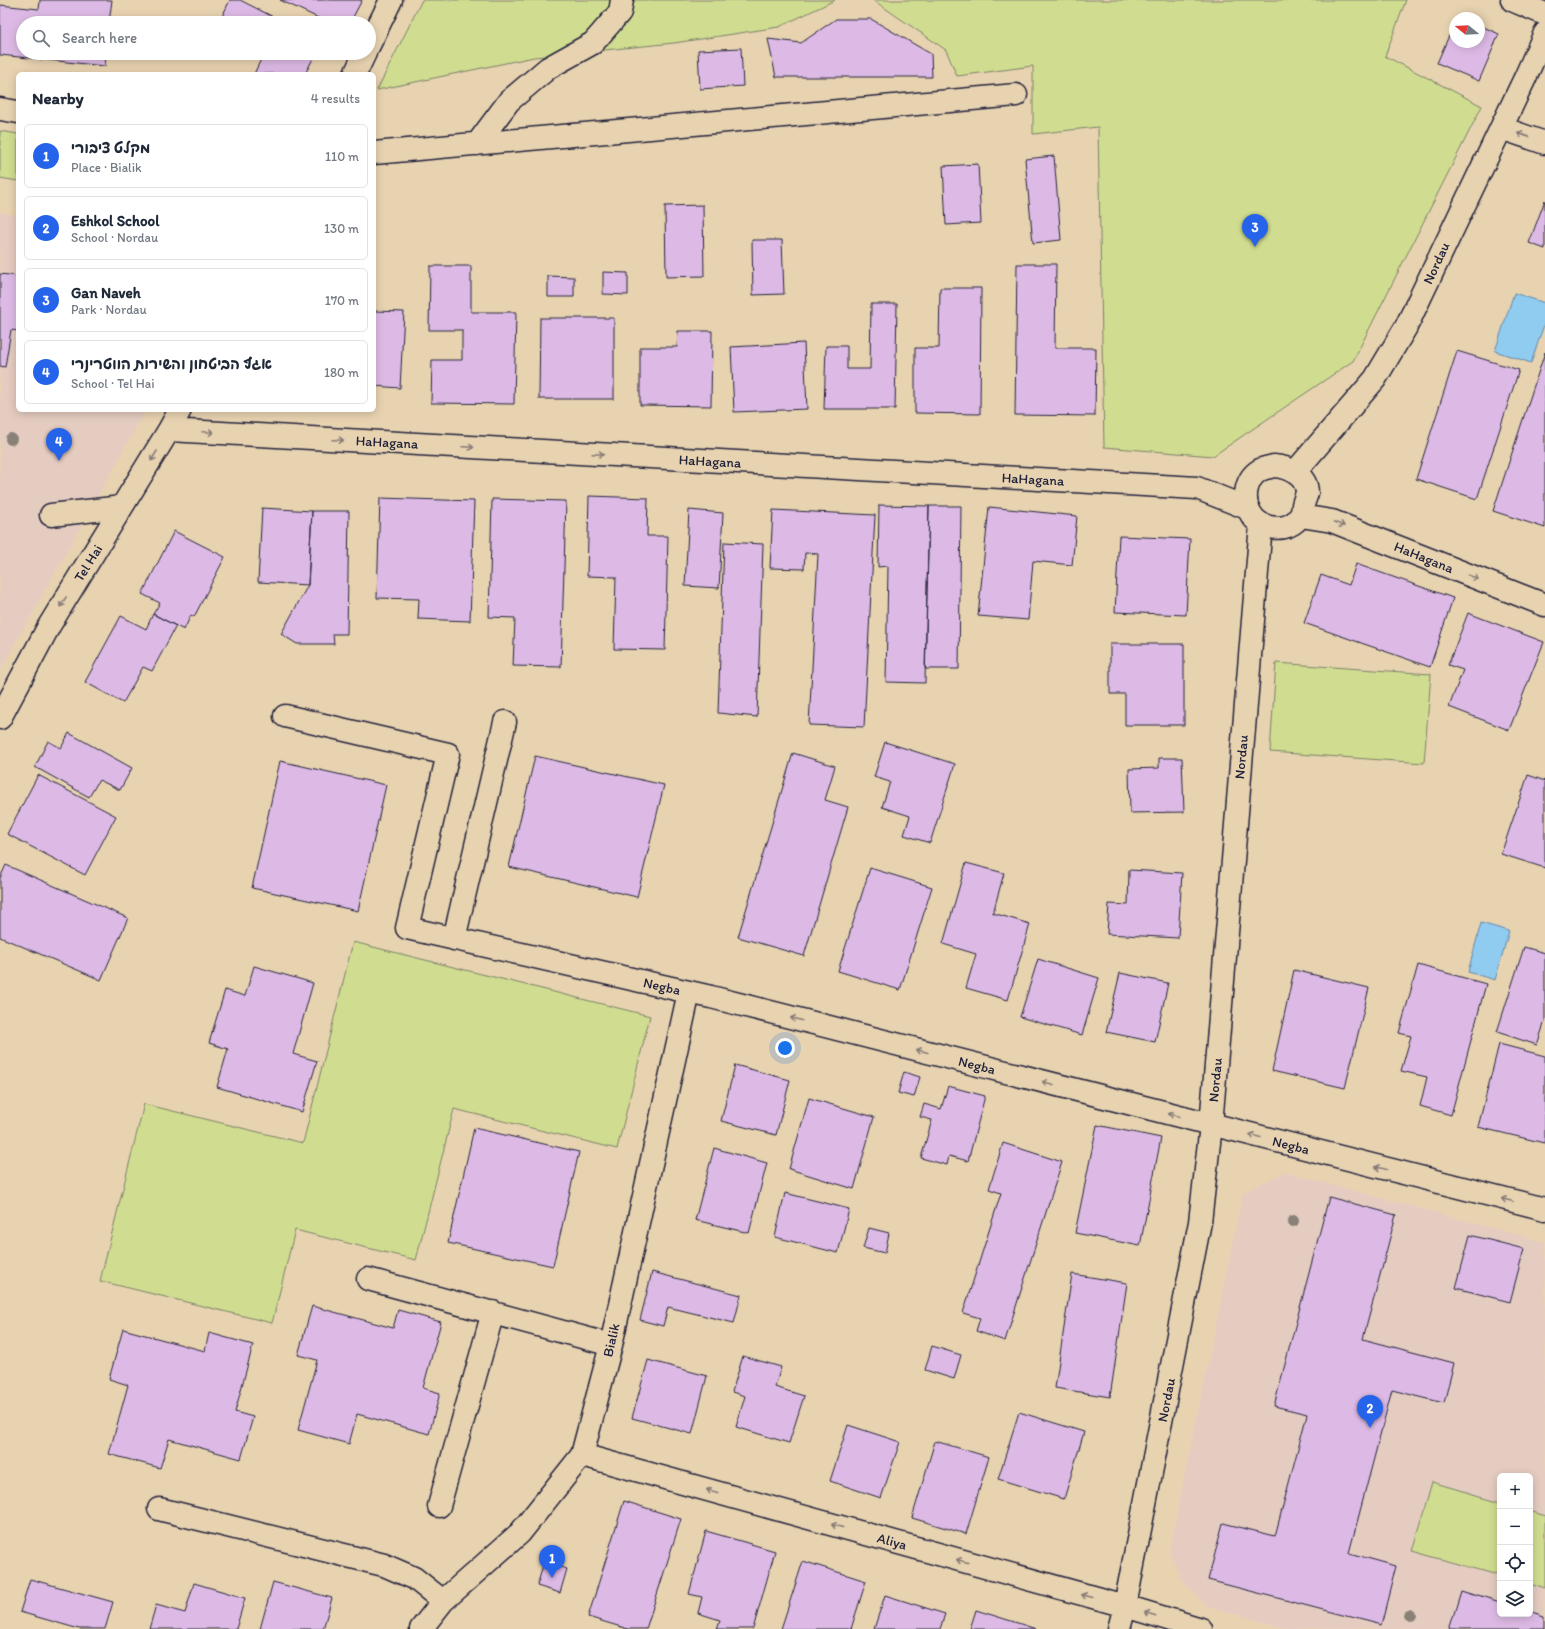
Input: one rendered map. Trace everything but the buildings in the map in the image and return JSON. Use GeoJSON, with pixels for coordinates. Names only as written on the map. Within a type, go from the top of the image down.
{"type":"FeatureCollection","features":[{"type":"Feature","properties":{"kind":"street"},"geometry":{"type":"LineString","coordinates":[[376,31],[391,0]]}},
{"type":"Feature","properties":{"kind":"street"},"geometry":{"type":"LineString","coordinates":[[477,144],[509,101],[548,68],[593,43],[620,12],[622,0]]}},
{"type":"Feature","properties":{"kind":"street"},"geometry":{"type":"LineString","coordinates":[[1512,0],[1545,14]]}},
{"type":"Feature","properties":{"kind":"street","name":"Nordau"},"geometry":{"type":"LineString","coordinates":[[1295,472],[1375,379],[1406,327],[1545,33]]}},
{"type":"Feature","properties":{"kind":"street"},"geometry":{"type":"LineString","coordinates":[[356,72],[362,60]]}},
{"type":"Feature","properties":{"kind":"street"},"geometry":{"type":"LineString","coordinates":[[376,153],[1016,95]]}},
{"type":"Feature","properties":{"kind":"street"},"geometry":{"type":"LineString","coordinates":[[0,109],[16,112]]}},
{"type":"Feature","properties":{"kind":"street"},"geometry":{"type":"LineString","coordinates":[[1501,128],[1545,143]]}},
{"type":"Feature","properties":{"kind":"street","name":"Tel Hai"},"geometry":{"type":"LineString","coordinates":[[0,718],[49,626],[170,430],[179,412]]}},
{"type":"Feature","properties":{"kind":"street","name":"HaHagana"},"geometry":{"type":"LineString","coordinates":[[170,430],[1197,488],[1247,508]]}},
{"type":"Feature","properties":{"kind":"street"},"geometry":{"type":"LineString","coordinates":[[1274,466],[1285,467],[1295,472],[1303,482],[1307,492],[1301,516],[1292,524],[1282,528],[1271,528],[1261,524],[1253,517],[1247,508],[1245,498],[1247,488],[1252,478],[1259,471],[1274,466]]}},
{"type":"Feature","properties":{"kind":"street"},"geometry":{"type":"LineString","coordinates":[[52,515],[122,507]]}},
{"type":"Feature","properties":{"kind":"street","name":"HaHagana"},"geometry":{"type":"LineString","coordinates":[[1301,516],[1332,521],[1545,605]]}},
{"type":"Feature","properties":{"kind":"street","name":"Nordau"},"geometry":{"type":"LineString","coordinates":[[1119,1629],[1125,1606],[1198,1238],[1211,1125],[1261,524]]}},
{"type":"Feature","properties":{"kind":"street","name":"Negba"},"geometry":{"type":"LineString","coordinates":[[285,716],[448,754],[407,928],[689,992],[1545,1209]]}},
{"type":"Feature","properties":{"kind":"street"},"geometry":{"type":"LineString","coordinates":[[454,939],[505,722]]}},
{"type":"Feature","properties":{"kind":"street","name":"Bialik"},"geometry":{"type":"LineString","coordinates":[[421,1629],[443,1601],[520,1533],[582,1455],[611,1345],[689,992]]}},
{"type":"Feature","properties":{"kind":"street"},"geometry":{"type":"LineString","coordinates":[[368,1279],[611,1345]]}},
{"type":"Feature","properties":{"kind":"street"},"geometry":{"type":"LineString","coordinates":[[439,1506],[493,1312]]}},
{"type":"Feature","properties":{"kind":"street","name":"Aliya"},"geometry":{"type":"LineString","coordinates":[[582,1455],[1125,1606],[1201,1629]]}},
{"type":"Feature","properties":{"kind":"street"},"geometry":{"type":"LineString","coordinates":[[160,1509],[384,1565],[414,1578],[443,1601]]}},
{"type":"Feature","properties":{"kind":"shaded area"},"geometry":{"type":"Polygon","coordinates":[[[0,212],[16,216],[16,412],[145,412],[0,671],[0,212]]]}},
{"type":"Feature","properties":{"kind":"shaded area"},"geometry":{"type":"Polygon","coordinates":[[[1284,1172],[1545,1242],[1545,1629],[1287,1629],[1207,1606],[1182,1581],[1169,1551],[1243,1193],[1284,1172]]]}},
{"type":"Feature","properties":{"kind":"green space"},"geometry":{"type":"Polygon","coordinates":[[[422,0],[835,0],[779,27],[674,43],[534,57],[377,90],[422,0]]]}},
{"type":"Feature","properties":{"kind":"green space"},"geometry":{"type":"Polygon","coordinates":[[[873,0],[1406,0],[1385,56],[1482,106],[1353,361],[1213,456],[1104,447],[1098,127],[1033,134],[1033,66],[957,76],[946,50],[873,0]]]}},
{"type":"Feature","properties":{"kind":"green space"},"geometry":{"type":"Polygon","coordinates":[[[0,131],[16,134],[16,181],[0,178],[0,131]]]}},
{"type":"Feature","properties":{"kind":"green space"},"geometry":{"type":"Polygon","coordinates":[[[1276,663],[1431,674],[1424,763],[1270,752],[1276,663]]]}},
{"type":"Feature","properties":{"kind":"green space"},"geometry":{"type":"Polygon","coordinates":[[[353,942],[650,1016],[617,1149],[454,1109],[416,1260],[295,1230],[272,1323],[100,1281],[144,1104],[303,1143],[353,942]]]}},
{"type":"Feature","properties":{"kind":"green space"},"geometry":{"type":"Polygon","coordinates":[[[1432,1482],[1497,1501],[1497,1575],[1412,1551],[1432,1482]]]}},
{"type":"Feature","properties":{"kind":"green space"},"geometry":{"type":"Polygon","coordinates":[[[1533,1511],[1545,1515],[1545,1589],[1533,1585],[1533,1511]]]}},
{"type":"Feature","properties":{"kind":"water"},"geometry":{"type":"Polygon","coordinates":[[[1514,293],[1545,303],[1545,322],[1531,363],[1495,351],[1514,293]]]}},
{"type":"Feature","properties":{"kind":"water"},"geometry":{"type":"Polygon","coordinates":[[[1481,923],[1509,931],[1495,980],[1468,972],[1481,923]]]}},
{"type":"Feature","properties":{"kind":"place","name":"Gan Naveh"},"geometry":{"type":"Point","coordinates":[1255,247]}},
{"type":"Feature","properties":{"kind":"place","name":"אגף הביטחון והשירות הווטרינרי"},"geometry":{"type":"Point","coordinates":[59,461]}},
{"type":"Feature","properties":{"kind":"place","name":"Eshkol School"},"geometry":{"type":"Point","coordinates":[1370,1428]}},
{"type":"Feature","properties":{"kind":"place","name":"מקלט ציבורי"},"geometry":{"type":"Point","coordinates":[552,1578]}}]}
